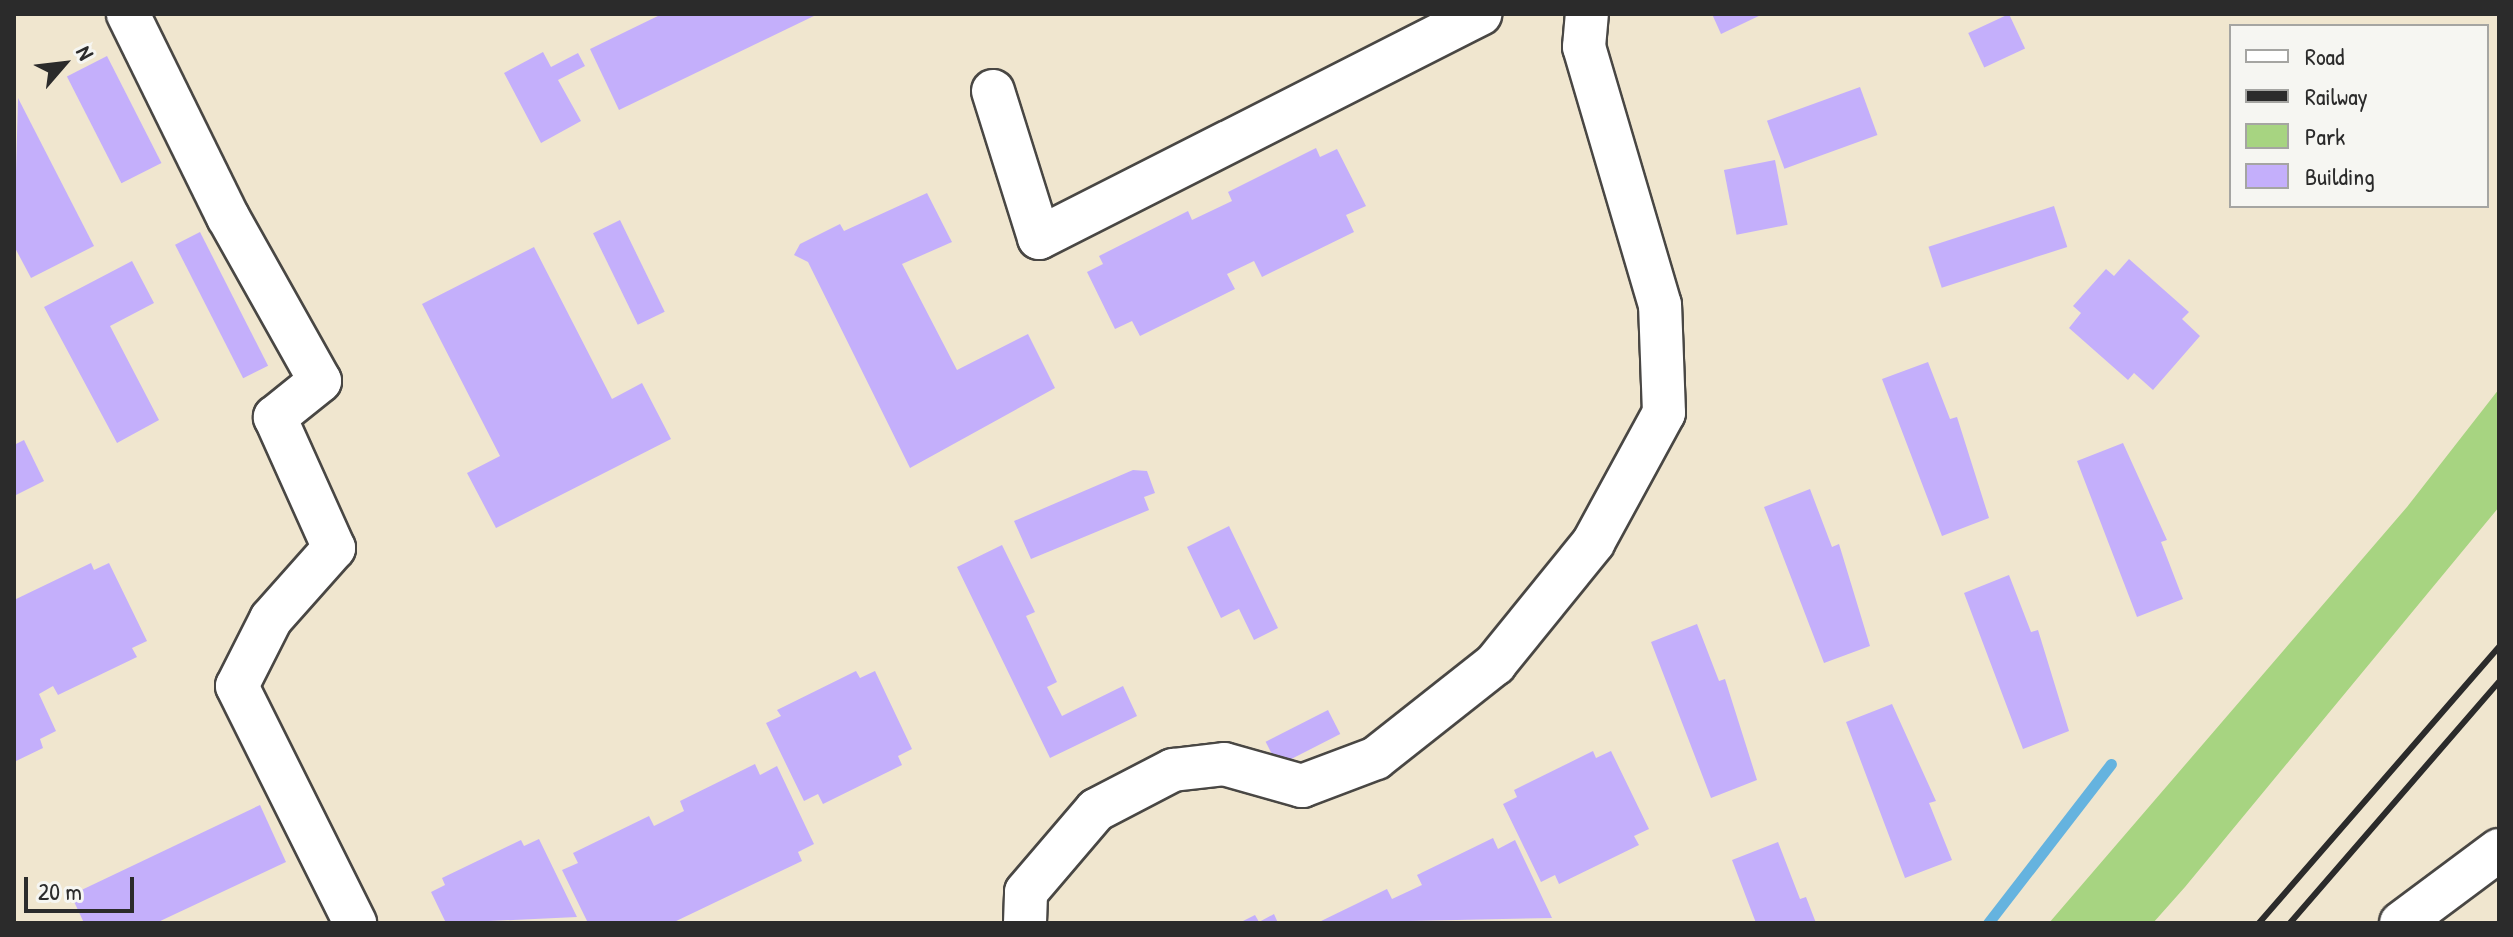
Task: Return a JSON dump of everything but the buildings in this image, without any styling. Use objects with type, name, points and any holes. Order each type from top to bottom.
[{"type":"street","points":[[128,14],[228,217],[320,381],[275,417],[334,548],[271,619],[237,686],[355,923]]},
{"type":"street","points":[[993,91],[1039,238],[1480,14]]},
{"type":"street","points":[[1025,923],[1026,892],[1096,810],[1173,770],[1224,764],[1302,786],[1376,758],[1495,664],[1593,543],[1664,413],[1660,305],[1584,47],[1587,14]]},
{"type":"street","points":[[2401,923],[2499,850]]},
{"type":"green space","points":[[2499,389],[2499,507],[2185,887],[2153,923],[2049,923],[2407,507]]},
{"type":"waterway","points":[[1988,923],[2111,764]]},
{"type":"railway","points":[[2259,923],[2499,647]]},
{"type":"railway","points":[[2290,923],[2499,682]]}]
